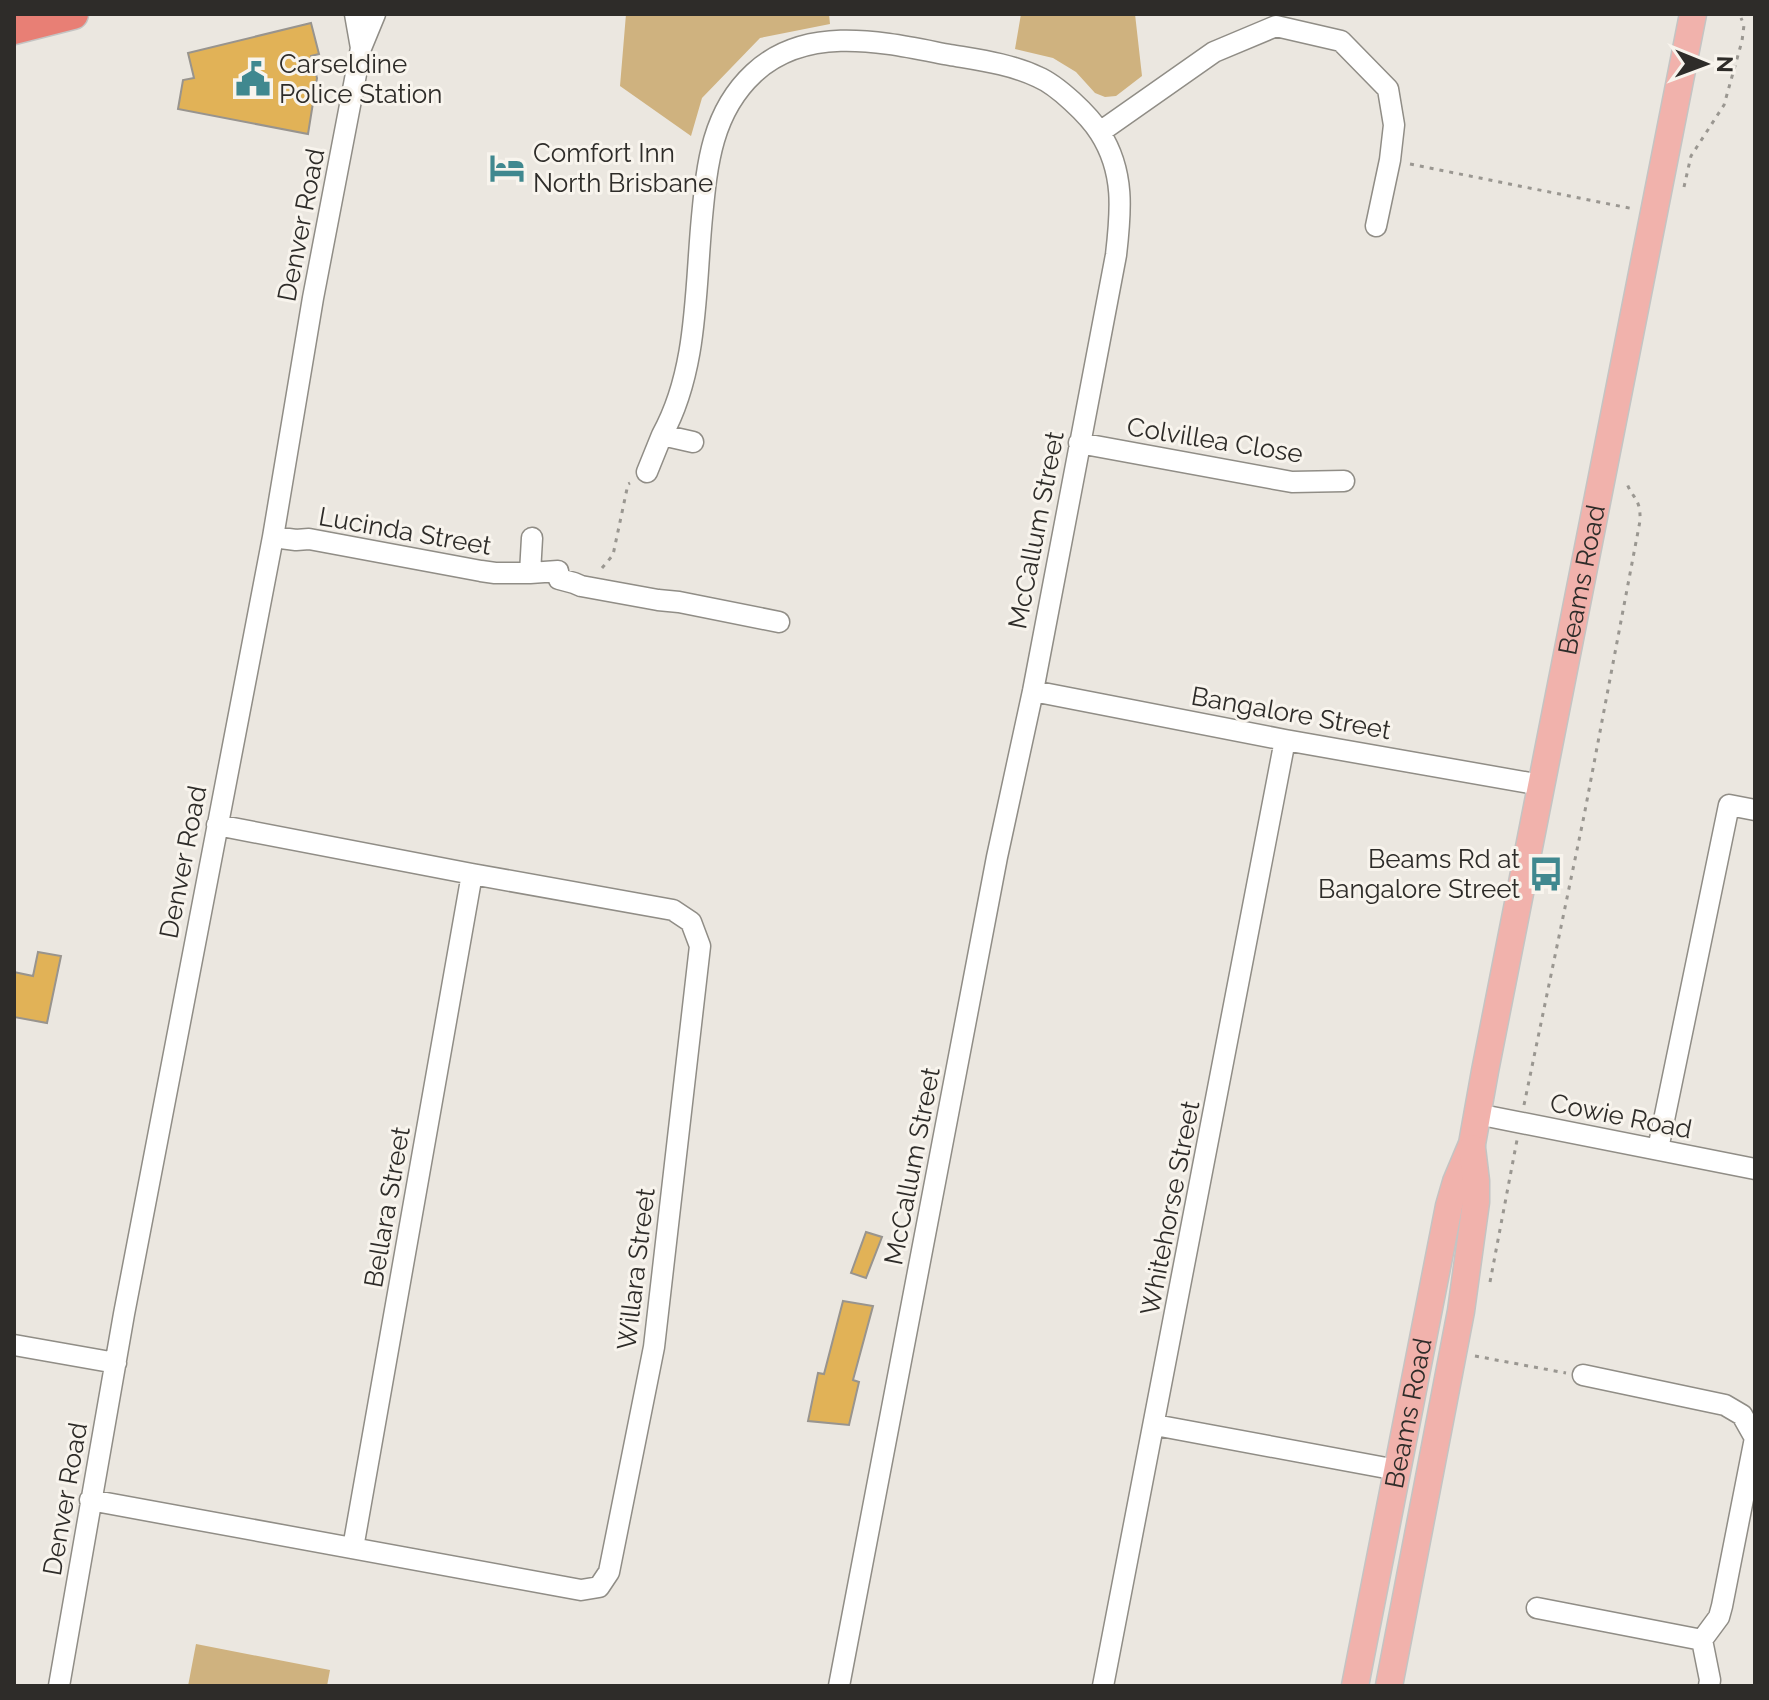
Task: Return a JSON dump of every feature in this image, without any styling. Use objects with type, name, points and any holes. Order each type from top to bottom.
[{"type":"highway","points":[[14,29],[73,14]]},
{"type":"main road","name":"Beams Road","points":[[1355,1686],[1449,1206],[1472,1144],[1693,14]]},
{"type":"main road","name":"Beams Road","points":[[1389,1686],[1461,1311],[1476,1202],[1472,1144]]},
{"type":"street","name":"Denver Road","points":[[355,14],[361,48]]},
{"type":"street","name":"Denver Road","points":[[59,1686],[90,1500],[273,537],[313,298],[361,48],[375,14]]},
{"type":"street","points":[[1100,132],[1214,52],[1276,26],[1341,41],[1388,89],[1394,125],[1376,226]]},
{"type":"street","name":"McCallum Street","points":[[647,472],[674,413],[686,370],[694,317],[706,173],[712,143],[731,99],[754,73],[780,55],[808,45],[857,40],[890,44],[994,63],[1038,76],[1063,92],[1100,132],[1117,168],[1121,208],[1116,255],[1033,691],[997,857],[839,1686]]},
{"type":"street","points":[[662,435],[693,442]]},
{"type":"street","name":"Colvillea Close","points":[[1079,443],[1292,482],[1344,481]]},
{"type":"street","name":"Lucinda Street","points":[[273,537],[309,539],[495,573],[566,577],[581,586],[779,622]]},
{"type":"street","name":"Lucinda Street","points":[[530,573],[532,538]]},
{"type":"street","name":"Bangalore Street","points":[[1033,691],[1541,785]]},
{"type":"street","name":"Whitehorse Street","points":[[1103,1686],[1285,740]]},
{"type":"street","points":[[1658,1149],[1729,805],[1755,810]]},
{"type":"street","name":"Willara Street","points":[[90,1500],[581,1590],[599,1587],[609,1572],[654,1347],[700,946],[691,922],[673,910],[217,825]]},
{"type":"street","name":"Bellara Street","points":[[353,1548],[472,874]]},
{"type":"street","name":"Cowie Road","points":[[1477,1114],[1755,1169]]},
{"type":"street","points":[[14,1345],[116,1363]]},
{"type":"street","points":[[1583,1375],[1725,1405],[1742,1415],[1755,1438],[1719,1617],[1702,1640],[1709,1686]]},
{"type":"street","points":[[1155,1425],[1397,1470]]},
{"type":"street","points":[[1537,1608],[1702,1640]]},
{"type":"path","points":[[1682,196],[1691,156],[1724,105],[1742,41],[1744,25],[1741,18]]},
{"type":"path","points":[[1390,160],[1653,213]]},
{"type":"path","points":[[566,577],[592,575],[592,569],[603,568],[609,562],[628,484],[647,472]]},
{"type":"path","points":[[1490,1282],[1640,521],[1641,507],[1626,479]]},
{"type":"path","points":[[1475,1356],[1583,1375]]},
{"type":"shaded area","points":[[626,14],[829,14],[830,24],[760,38],[702,98],[691,136],[620,86]]},
{"type":"shaded area","points":[[1021,14],[1135,14],[1142,76],[1116,96],[1105,97],[1095,93],[1076,72],[1053,58],[1015,49]]},
{"type":"shaded area","points":[[196,1644],[330,1670],[327,1686],[188,1686]]},
{"type":"building","name":"Carseldine Police Station","points":[[311,23],[319,54],[311,56],[317,78],[308,134],[178,109],[183,80],[194,78],[188,53]]},
{"type":"building","points":[[38,952],[61,956],[47,1023],[14,1017],[14,972],[33,976]]},
{"type":"building","points":[[866,1232],[882,1237],[866,1278],[851,1273]]},
{"type":"building","points":[[843,1301],[873,1306],[853,1380],[859,1382],[849,1425],[808,1421],[818,1373],[824,1374]]},
{"type":"place","name":"Carseldine Police Station","points":[[253,79]]},
{"type":"place","name":"Comfort Inn North Brisbane","points":[[507,168]]},
{"type":"place","name":"Beams Rd at Bangalore Street","points":[[1546,874]]}]
